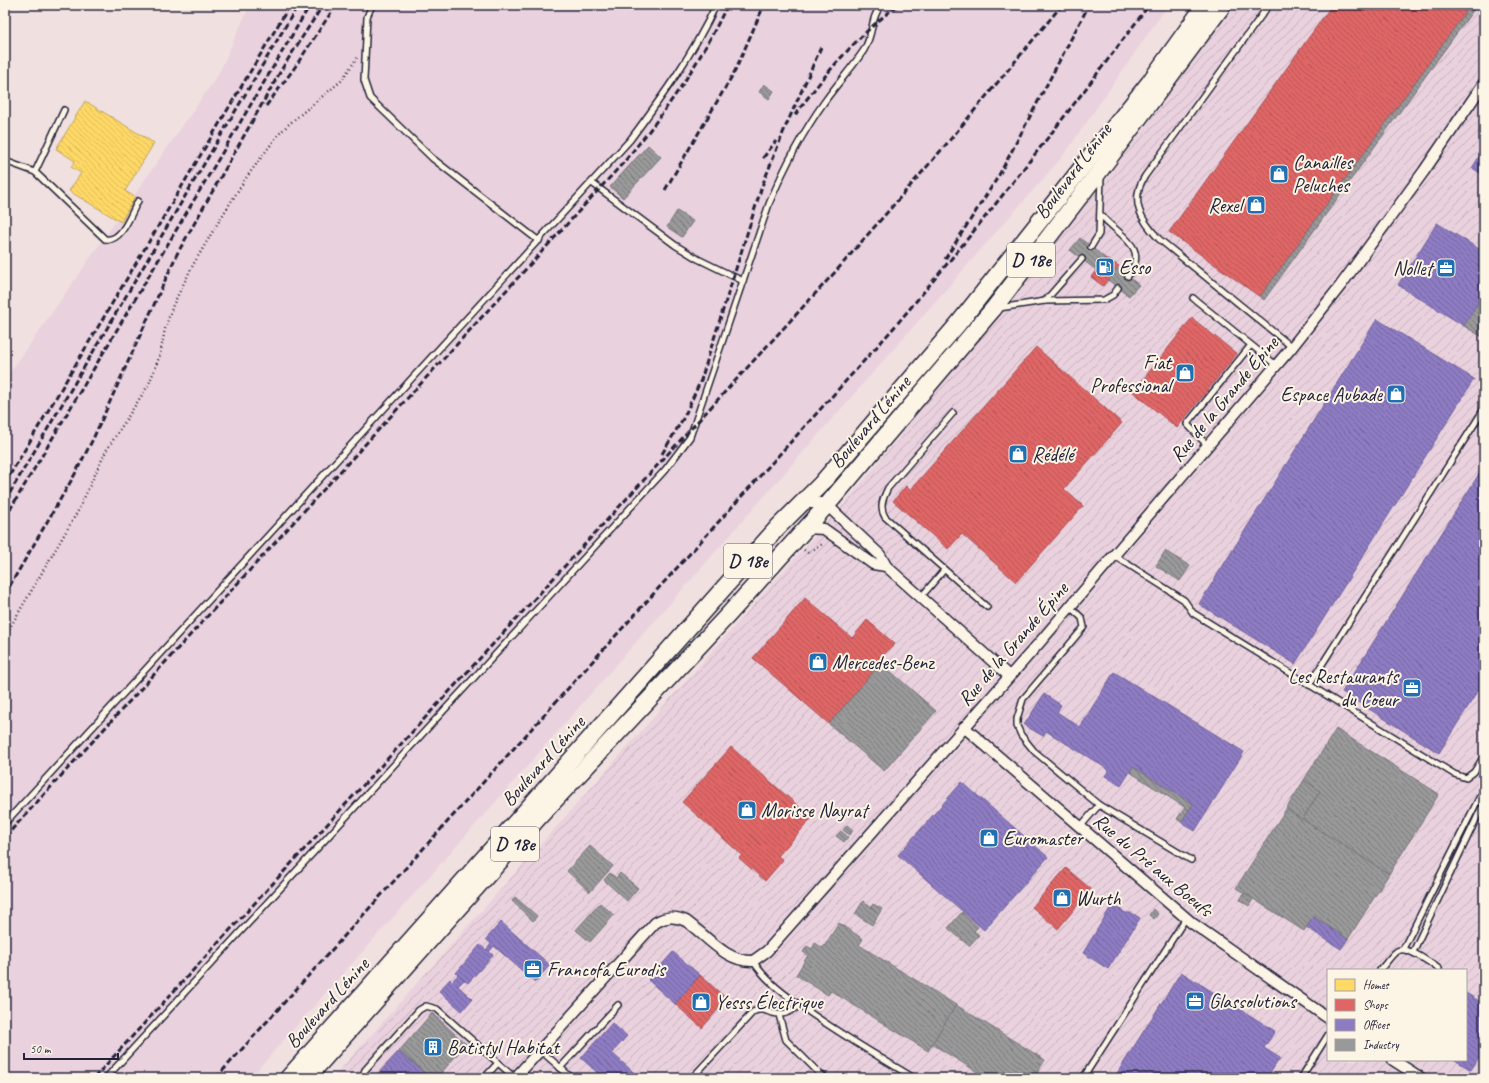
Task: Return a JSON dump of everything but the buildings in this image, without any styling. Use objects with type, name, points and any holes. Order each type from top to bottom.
[{"type":"main road","name":"Boulevard Lénine","points":[[288,1078],[796,508],[821,484],[967,311],[1139,95],[1205,5]]},
{"type":"main road","name":"Boulevard Lénine","points":[[307,1078],[540,816],[821,513],[994,308],[1101,170],[1223,5]]},
{"type":"street","name":"Rue de la Grande Épine","points":[[753,961],[767,951],[1115,556],[1292,347],[1341,285],[1437,153],[1484,83]]},
{"type":"street","name":"Boulevard Lénine","points":[[821,484],[821,513]]},
{"type":"street","points":[[796,508],[808,503],[880,555],[886,566],[1009,676]]},
{"type":"street","points":[[821,513],[873,564],[886,566]]},
{"type":"street","name":"Rue du Pré aux Boeufs","points":[[964,727],[1186,918],[1327,1017]]},
{"type":"street","points":[[515,1078],[655,923],[662,918],[679,918],[686,921],[729,956],[738,960],[753,961]]},
{"type":"street","points":[[1395,1061],[1421,1078]]},
{"type":"lane","points":[[372,5],[366,17],[364,80],[370,98],[432,158],[539,241]]},
{"type":"lane","points":[[5,823],[630,140],[667,91],[701,36],[716,5]]},
{"type":"lane","points":[[106,1078],[669,465],[690,437],[779,179],[816,114],[864,50],[872,33],[876,11],[881,5]]},
{"type":"lane","points":[[1270,5],[1145,176],[1139,185],[1137,204],[1143,218],[1159,239],[1292,347]]},
{"type":"lane","points":[[35,172],[64,110]]},
{"type":"lane","points":[[5,161],[35,172],[105,239],[115,238],[121,233],[138,200]]},
{"type":"lane","points":[[1091,247],[1100,234],[1101,170]]},
{"type":"lane","points":[[592,183],[675,245],[698,259],[743,281]]},
{"type":"lane","points":[[1101,215],[1130,242],[1136,251],[1134,266],[1128,276]]},
{"type":"lane","points":[[1045,301],[1082,259]]},
{"type":"lane","points":[[994,308],[1045,301],[1104,300],[1112,295],[1118,288]]},
{"type":"lane","points":[[1193,298],[1276,366]]},
{"type":"lane","points":[[1208,446],[1187,424],[1251,345]]},
{"type":"lane","points":[[1309,685],[1484,408]]},
{"type":"lane","points":[[953,413],[888,488],[882,507],[884,517],[987,607]]},
{"type":"lane","points":[[1115,556],[1184,600],[1193,613],[1454,774],[1466,778],[1474,772],[1484,756]]},
{"type":"lane","points":[[921,597],[944,570]]},
{"type":"lane","points":[[1070,607],[1082,618],[1084,627],[1023,699],[1019,707],[1017,726],[1021,736],[1034,751],[1099,805],[1191,860]]},
{"type":"lane","points":[[1404,949],[1479,798],[1484,794]]},
{"type":"lane","points":[[1080,827],[1099,805]]},
{"type":"lane","points":[[1413,952],[1481,809],[1484,806]]},
{"type":"lane","points":[[1083,1078],[1186,918]]},
{"type":"lane","points":[[1381,969],[1396,951],[1404,949],[1413,952],[1439,968]]},
{"type":"lane","points":[[753,961],[768,980],[800,1005],[836,1031],[914,1078]]},
{"type":"lane","points":[[560,1068],[618,1005]]},
{"type":"lane","points":[[692,1078],[753,1012],[761,1010],[779,1015],[792,1011],[800,1005]]},
{"type":"lane","points":[[362,1078],[365,1070],[419,1010],[426,1006],[437,1009],[515,1078]]},
{"type":"lane","points":[[779,1015],[786,1040],[820,1074],[826,1078]]},
{"type":"lane","points":[[1301,1078],[1327,1037]]},
{"type":"lane","points":[[540,1050],[572,1078]]},
{"type":"lane","points":[[484,1078],[498,1063]]},
{"type":"path","points":[[5,636],[78,511],[106,451],[149,384],[160,355],[165,328],[173,305],[193,265],[219,221],[246,178],[278,135],[340,81],[366,44]]},
{"type":"shaded area","points":[[250,5],[1168,5],[1063,156],[500,797],[250,1078],[5,1078],[5,380],[218,75]]},
{"type":"shaded area","points":[[1235,5],[1484,5],[1484,1078],[333,1078],[862,483],[1114,169]]},
{"type":"railway","points":[[5,483],[290,5]]},
{"type":"railway","points":[[5,501],[298,5]]},
{"type":"railway","points":[[5,518],[310,5]]},
{"type":"railway","points":[[5,594],[75,474],[93,439],[177,254],[283,67],[323,5]]},
{"type":"railway","points":[[266,106],[293,70],[336,5]]},
{"type":"railway","points":[[5,837],[624,162],[681,87],[706,47],[727,5]]},
{"type":"railway","points":[[665,190],[735,71],[764,5]]},
{"type":"railway","points":[[795,115],[842,56],[883,17],[898,5]]},
{"type":"railway","points":[[94,1078],[837,270],[944,147],[1062,5]]},
{"type":"railway","points":[[945,259],[998,177],[1089,5]]},
{"type":"railway","points":[[216,1078],[891,331],[1023,170],[1149,5]]},
{"type":"railway","points":[[662,454],[684,417],[701,380],[762,186],[785,128],[822,45]]},
{"type":"railway","points":[[763,158],[776,141]]},
{"type":"place","name":"Canailles Peluches","points":[[1279,174]]},
{"type":"place","name":"Rexel","points":[[1256,205]]},
{"type":"place","name":"Esso","points":[[1105,267]]},
{"type":"place","name":"Nollet","points":[[1446,268]]},
{"type":"place","name":"Fiat Professional","points":[[1185,373]]},
{"type":"place","name":"Espace Aubade","points":[[1396,394]]},
{"type":"place","name":"Rédélé","points":[[1018,454]]},
{"type":"place","name":"Mercedes-Benz","points":[[818,662]]},
{"type":"place","name":"Les Restaurants du Coeur","points":[[1412,688]]},
{"type":"place","name":"Morisse Nayrat","points":[[747,810]]},
{"type":"place","name":"Euromaster","points":[[989,838]]},
{"type":"place","name":"Wurth","points":[[1062,898]]},
{"type":"place","name":"Francofa Eurodis","points":[[533,969]]},
{"type":"place","name":"Glassolutions","points":[[1195,1001]]},
{"type":"place","name":"Yesss Électrique","points":[[701,1002]]},
{"type":"place","name":"Batistyl Habitat","points":[[433,1047]]}]
